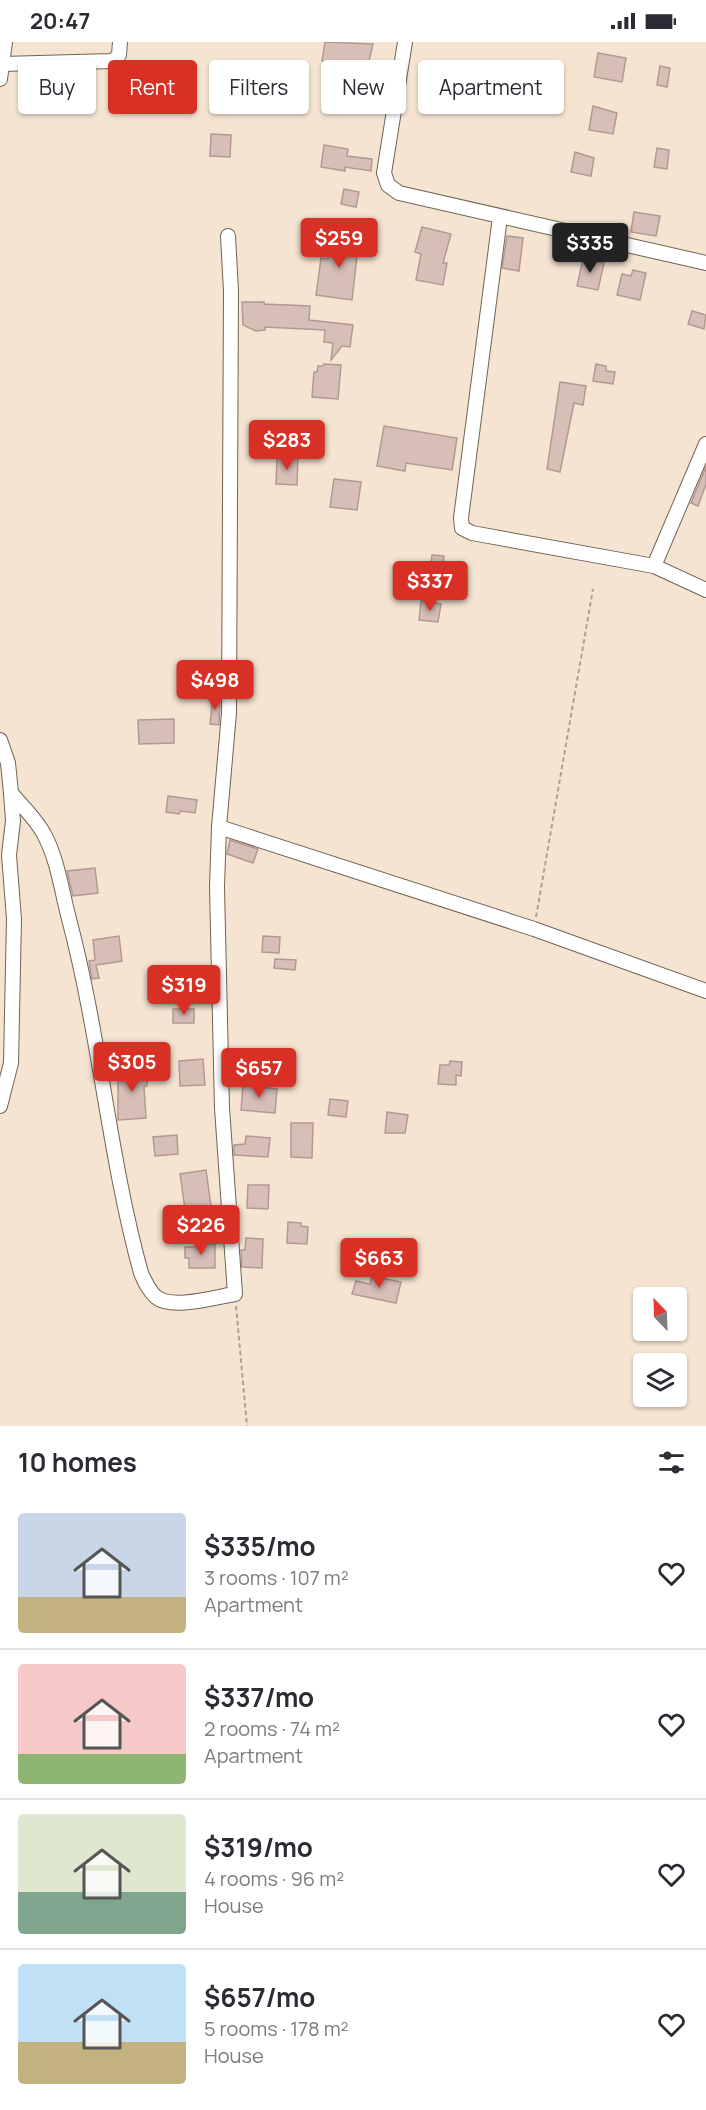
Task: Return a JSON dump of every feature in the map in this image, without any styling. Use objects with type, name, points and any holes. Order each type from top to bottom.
[{"type":"street","points":[[0,79],[5,42]]},
{"type":"street","points":[[2,64],[113,61],[119,55],[120,42]]},
{"type":"street","points":[[405,42],[384,173],[388,185],[399,193],[500,218],[706,263]]},
{"type":"street","points":[[500,218],[461,518],[462,528],[483,535],[654,566],[706,590]]},
{"type":"street","points":[[11,793],[36,821],[46,838],[62,891],[80,961],[115,1165],[141,1273],[153,1294],[170,1304],[235,1294],[222,1108],[217,886],[219,827],[229,713],[231,291],[228,236]]},
{"type":"street","points":[[654,566],[706,444]]},
{"type":"street","points":[[0,740],[8,763],[11,793],[13,821],[4,851],[14,919],[11,1063],[0,1106]]},
{"type":"street","points":[[219,827],[534,929],[706,991]]},
{"type":"path","points":[[534,929],[592,589]]},
{"type":"path","points":[[235,1294],[247,1426]]},
{"type":"building","points":[[325,42],[373,44],[369,60],[322,60]]},
{"type":"building","points":[[598,53],[626,58],[622,82],[594,77]]},
{"type":"building","points":[[660,66],[670,68],[667,87],[657,85]]},
{"type":"building","points":[[593,106],[617,113],[613,134],[589,130]]},
{"type":"building","points":[[211,134],[231,135],[230,157],[210,156]]},
{"type":"building","points":[[324,145],[348,149],[347,156],[372,159],[371,171],[345,167],[345,171],[321,167]]},
{"type":"building","points":[[657,148],[669,150],[667,169],[654,167]]},
{"type":"building","points":[[575,152],[594,158],[591,176],[571,172]]},
{"type":"building","points":[[344,189],[359,192],[356,207],[341,204]]},
{"type":"building","points":[[634,212],[660,216],[656,236],[631,232]]},
{"type":"building","points":[[422,227],[451,234],[443,263],[447,263],[443,285],[416,280],[421,254],[415,252]]},
{"type":"building","points":[[332,234],[359,239],[352,300],[316,295],[321,258],[328,259]]},
{"type":"building","points":[[507,236],[523,238],[519,271],[502,268]]},
{"type":"building","points":[[583,259],[604,263],[598,290],[577,286]]},
{"type":"building","points":[[633,270],[646,273],[640,300],[617,295],[622,274],[631,276]]},
{"type":"building","points":[[242,302],[310,306],[309,320],[353,325],[350,347],[342,346],[331,360],[333,343],[324,342],[325,330],[265,327],[265,330],[256,331],[243,325]]},
{"type":"building","points":[[692,311],[706,315],[704,329],[688,324]]},
{"type":"building","points":[[596,364],[606,366],[606,371],[615,372],[613,384],[593,381]]},
{"type":"building","points":[[341,365],[338,399],[312,397],[314,372],[317,372],[318,366]]},
{"type":"building","points":[[560,382],[586,386],[583,405],[574,403],[560,472],[547,469]]},
{"type":"building","points":[[384,426],[457,438],[452,470],[406,463],[405,471],[377,466]]},
{"type":"building","points":[[277,456],[298,457],[297,485],[276,484]]},
{"type":"building","points":[[706,467],[706,484],[698,506],[691,503]]},
{"type":"building","points":[[334,479],[361,482],[357,510],[330,507]]},
{"type":"building","points":[[432,555],[444,556],[442,571],[430,570]]},
{"type":"building","points":[[421,601],[441,604],[438,622],[419,620]]},
{"type":"building","points":[[213,695],[220,696],[219,725],[210,724]]},
{"type":"building","points":[[174,719],[174,743],[139,744],[138,720]]},
{"type":"building","points":[[168,796],[197,800],[195,813],[166,812]]},
{"type":"building","points":[[230,840],[258,849],[253,863],[227,854]]},
{"type":"building","points":[[95,868],[98,893],[73,896],[67,871]]},
{"type":"building","points":[[119,936],[122,961],[96,965],[99,978],[92,979],[89,961],[95,960],[93,940]]},
{"type":"building","points":[[263,936],[280,937],[279,953],[262,952]]},
{"type":"building","points":[[275,959],[296,960],[295,970],[274,968]]},
{"type":"building","points":[[173,1009],[194,1009],[194,1023],[173,1023]]},
{"type":"building","points":[[203,1059],[205,1085],[180,1086],[179,1061]]},
{"type":"building","points":[[450,1061],[462,1062],[461,1076],[456,1075],[456,1085],[438,1084],[440,1065],[449,1065]]},
{"type":"building","points":[[147,1068],[147,1086],[144,1086],[146,1118],[118,1120],[118,1069]]},
{"type":"building","points":[[243,1085],[277,1089],[275,1113],[241,1110]]},
{"type":"building","points":[[330,1099],[348,1101],[346,1117],[328,1115]]},
{"type":"building","points":[[387,1112],[408,1115],[405,1133],[385,1133]]},
{"type":"building","points":[[291,1123],[313,1123],[312,1158],[291,1157]]},
{"type":"building","points":[[177,1135],[178,1154],[155,1156],[153,1137]]},
{"type":"building","points":[[246,1136],[270,1138],[268,1157],[234,1155],[234,1145],[245,1144]]},
{"type":"building","points":[[206,1170],[211,1206],[185,1209],[180,1174]]},
{"type":"building","points":[[248,1185],[269,1185],[268,1209],[247,1208]]},
{"type":"building","points":[[288,1222],[301,1223],[301,1226],[308,1227],[307,1244],[287,1243]]},
{"type":"building","points":[[246,1238],[263,1239],[262,1268],[242,1267],[241,1250],[245,1250]]},
{"type":"building","points":[[198,1244],[215,1244],[215,1268],[189,1268],[189,1258],[185,1258],[185,1247],[198,1247]]},
{"type":"building","points":[[372,1276],[401,1282],[396,1303],[352,1294],[356,1281],[370,1284]]}]
